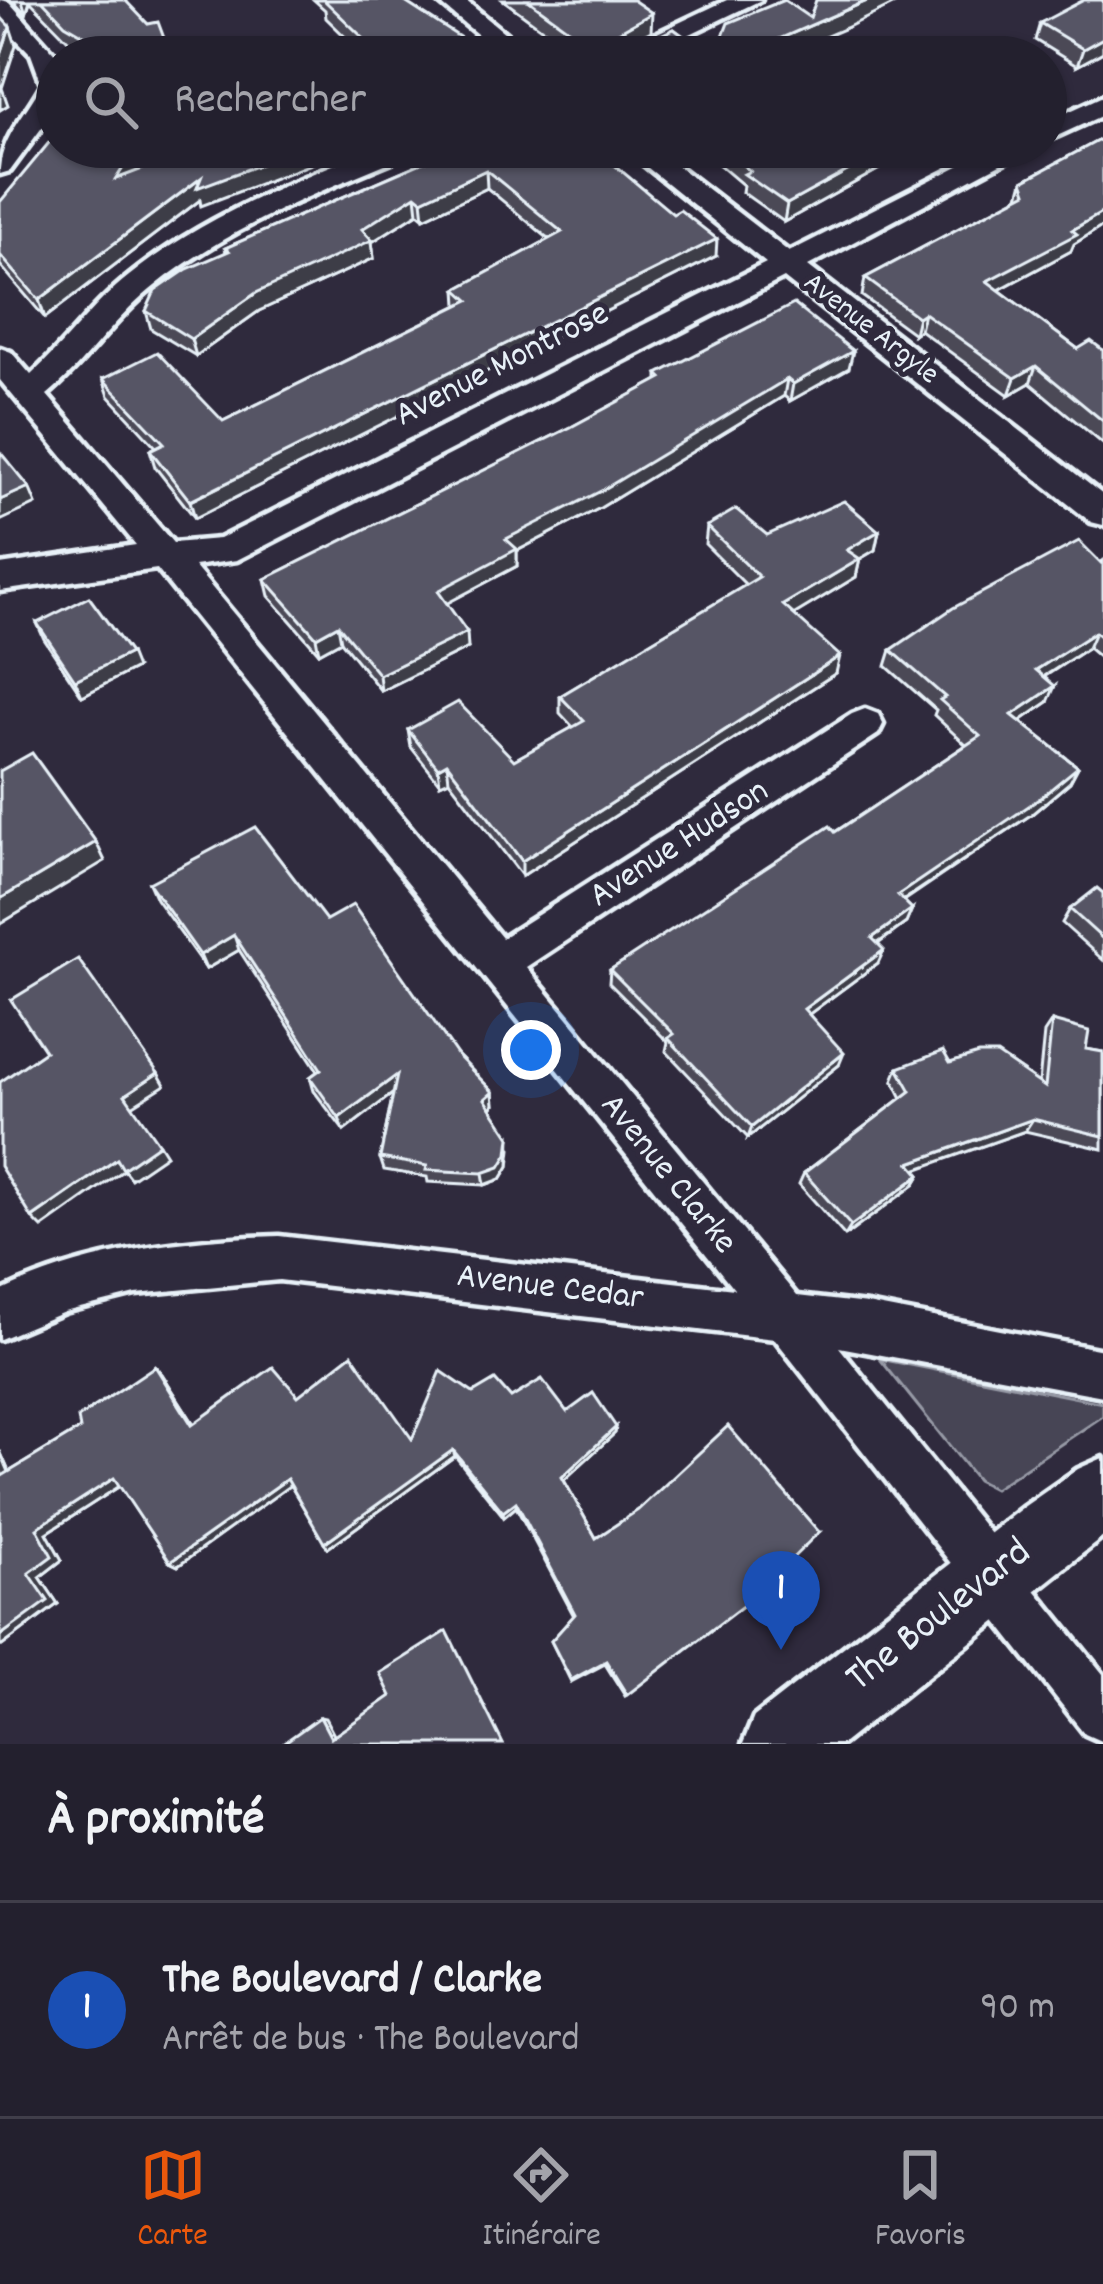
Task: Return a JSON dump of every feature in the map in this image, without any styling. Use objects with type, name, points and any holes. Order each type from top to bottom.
[{"type":"main road","name":"The Boulevard","points":[[781,1744],[1103,1494]]},
{"type":"street","points":[[448,0],[494,36]]},
{"type":"street","points":[[667,36],[748,0]]},
{"type":"street","points":[[0,7],[36,44]]},
{"type":"street","points":[[1067,122],[1103,104]]},
{"type":"street","points":[[0,165],[36,120]]},
{"type":"street","points":[[28,394],[74,356],[113,307],[175,259],[247,217],[355,168]]},
{"type":"street","name":"Avenue Argyle","points":[[663,168],[1103,513]]},
{"type":"street","name":"Avenue Montrose","points":[[0,578],[102,561],[225,551],[977,168]]},
{"type":"street","name":"Avenue Clarke","points":[[0,359],[786,1317],[1103,1716]]},
{"type":"street","name":"Avenue Hudson","points":[[495,965],[865,724]]},
{"type":"street","name":"Avenue Cedar","points":[[3,1305],[168,1266],[279,1258],[786,1317],[998,1350],[1103,1373]]},
{"type":"shaded area","points":[[880,1359],[1103,1403],[1103,1416],[994,1489],[977,1480]]},
{"type":"building","points":[[42,0],[125,0],[148,24],[158,22],[163,36],[86,36],[65,24]]},
{"type":"building","points":[[324,0],[402,0],[458,36],[361,36]]},
{"type":"building","points":[[528,0],[633,0],[652,13],[611,36],[578,36]]},
{"type":"building","points":[[784,0],[810,18],[816,0],[869,0],[786,36],[723,36],[728,23]]},
{"type":"building","points":[[1084,0],[1103,0],[1103,38],[1083,49],[1040,23]]},
{"type":"building","points":[[0,16],[10,27],[0,57]]},
{"type":"building","points":[[1103,138],[1103,212],[1072,230],[1077,234],[987,281],[1078,349],[1091,341],[1103,350],[1103,421],[1036,366],[1015,378],[924,313],[918,317],[865,278],[1027,192],[1023,181],[1047,168],[1067,168],[1067,157]]},
{"type":"building","points":[[36,158],[36,168],[123,168],[116,179],[145,168],[251,168],[197,188],[201,178],[39,300],[0,255],[0,202]]},
{"type":"building","points":[[410,168],[618,168],[673,214],[680,210],[717,239],[190,501],[150,450],[164,443],[103,379],[157,352],[223,421],[469,300],[457,289],[562,232],[486,170],[422,200],[416,195],[362,229],[372,240],[256,293],[191,339],[146,311],[155,291],[187,269],[229,251],[225,248]]},
{"type":"building","points":[[746,168],[853,168],[787,204],[744,174],[750,171]]},
{"type":"building","points":[[794,304],[853,351],[793,384],[787,379],[601,491],[506,539],[517,549],[438,591],[467,632],[379,675],[338,625],[316,637],[265,579],[571,427],[662,378],[658,374]]},
{"type":"building","points":[[0,452],[29,487],[0,500]]},
{"type":"building","points":[[844,501],[879,531],[847,550],[860,559],[783,605],[840,656],[522,861],[447,763],[438,768],[408,730],[458,702],[514,760],[584,721],[560,696],[759,577],[707,526],[736,509],[767,535]]},
{"type":"building","points":[[1079,541],[1103,561],[1103,639],[1095,632],[1036,670],[1055,686],[1012,715],[1078,767],[898,895],[912,909],[872,938],[884,950],[804,1009],[844,1053],[752,1127],[668,1038],[674,1034],[610,970],[830,826],[835,832],[980,736],[940,700],[945,697],[891,650],[953,608]]},
{"type":"building","points":[[89,597],[130,653],[75,680],[37,623]]},
{"type":"building","points":[[32,753],[96,842],[0,899],[0,771]]},
{"type":"building","points":[[255,827],[326,920],[353,905],[458,1056],[493,1092],[485,1099],[510,1137],[500,1167],[483,1173],[426,1170],[427,1166],[380,1158],[397,1075],[339,1118],[310,1077],[321,1069],[234,935],[200,955],[149,883]]},
{"type":"building","points":[[1097,888],[1103,893],[1103,939],[1070,909]]},
{"type":"building","points":[[78,959],[158,1073],[125,1095],[159,1144],[123,1169],[117,1159],[32,1218],[0,1166],[0,1082],[45,1051],[11,1000]]},
{"type":"building","points":[[1052,1021],[1089,1031],[1086,1049],[1103,1052],[1103,1136],[1033,1119],[910,1163],[920,1175],[851,1226],[804,1173],[911,1091],[898,1068],[943,1051],[950,1063],[997,1054],[1045,1087]]},
{"type":"building","points":[[352,1354],[412,1439],[441,1371],[473,1393],[495,1380],[511,1398],[542,1379],[567,1412],[593,1393],[616,1427],[562,1477],[596,1538],[638,1510],[728,1426],[819,1532],[749,1601],[627,1695],[606,1661],[571,1680],[551,1641],[575,1614],[516,1502],[503,1512],[453,1450],[324,1543],[287,1479],[170,1562],[114,1478],[37,1528],[52,1556],[29,1573],[48,1601],[0,1636],[0,1470],[2,1476],[80,1429],[78,1418],[155,1366],[192,1425],[273,1367],[298,1396]]},
{"type":"building","points":[[447,1631],[503,1744],[282,1744],[320,1717],[331,1738],[391,1696],[380,1673]]},
{"type":"place","name":"The Boulevard / Clarke","points":[[781,1650]]}]
